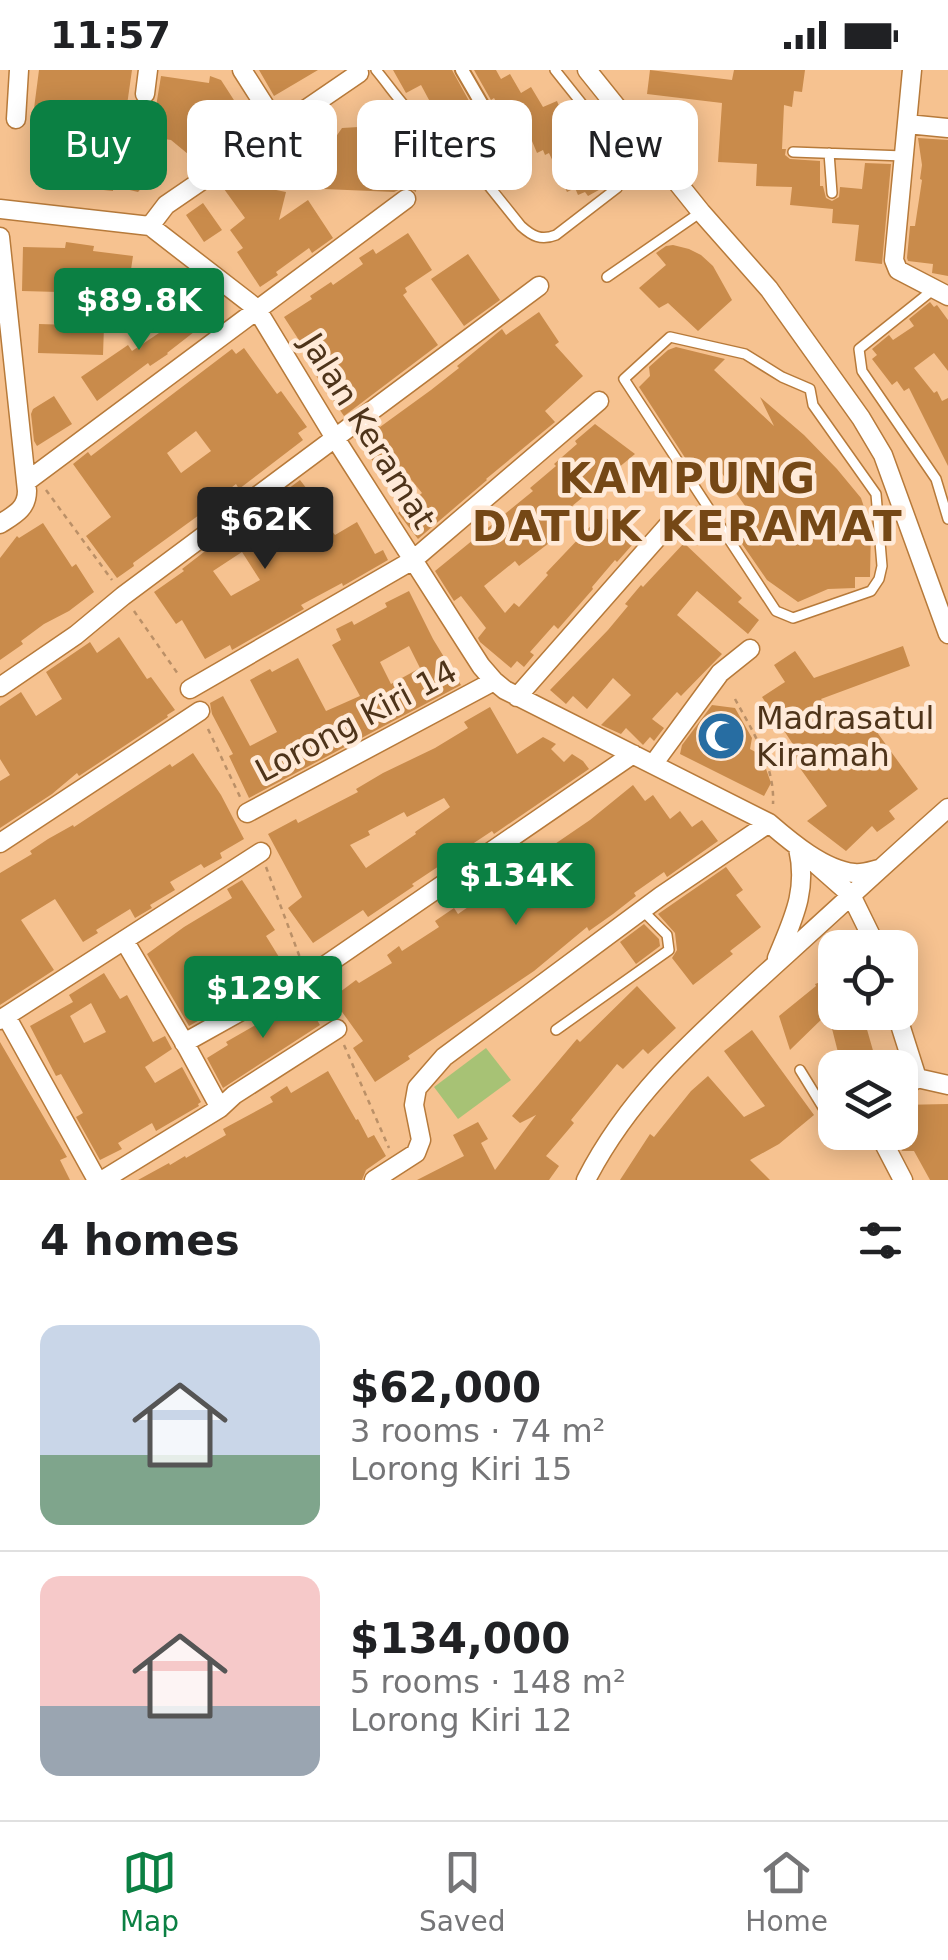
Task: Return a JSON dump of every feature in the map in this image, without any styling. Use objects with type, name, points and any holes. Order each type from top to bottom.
[{"type":"street","points":[[16,119],[19,70]]},
{"type":"street","points":[[144,94],[148,70]]},
{"type":"street","points":[[242,70],[262,100]]},
{"type":"street","points":[[462,70],[480,100]]},
{"type":"street","points":[[587,70],[700,212],[769,289],[861,418],[882,455],[948,634]]},
{"type":"street","points":[[912,70],[894,260],[898,270],[941,292]]},
{"type":"street","points":[[322,100],[366,71]]},
{"type":"street","points":[[907,124],[948,128]]},
{"type":"street","points":[[0,209],[150,226],[166,206],[189,190]]},
{"type":"street","points":[[26,482],[406,199]]},
{"type":"street","name":"Jalan Keramat","points":[[150,226],[256,308],[335,438],[494,681],[517,697],[769,822],[798,848],[850,872],[879,870]]},
{"type":"street","points":[[0,237],[27,501],[0,524]]},
{"type":"street","points":[[0,687],[76,635],[539,286]]},
{"type":"street","points":[[190,689],[413,560],[599,401]]},
{"type":"street","points":[[517,697],[671,522]]},
{"type":"street","points":[[654,764],[720,673],[750,648]]},
{"type":"street","name":"Lorong Kiri 14","points":[[247,813],[494,681]]},
{"type":"street","points":[[0,843],[200,711]]},
{"type":"street","points":[[184,1043],[307,978],[632,754]]},
{"type":"street","points":[[586,1180],[601,1150],[651,1082],[948,808]]},
{"type":"street","points":[[374,1180],[416,1154],[420,1140],[414,1105],[418,1088],[444,1057],[642,910],[769,822]]},
{"type":"street","points":[[798,848],[851,895],[868,930]]},
{"type":"street","points":[[774,965],[803,884],[798,848]]},
{"type":"street","points":[[260,852],[3,1018],[100,1180],[220,1108],[336,1029]]},
{"type":"street","points":[[124,940],[220,1108]]},
{"type":"street","points":[[918,1078],[948,1085]]},
{"type":"street","points":[[887,1150],[903,1180]]},
{"type":"lane","points":[[366,71],[423,128],[456,145],[521,226],[531,235],[546,239],[618,188],[623,175],[614,144],[555,70]]},
{"type":"lane","points":[[792,152],[904,156]]},
{"type":"lane","points":[[829,153],[832,192]]},
{"type":"lane","points":[[607,277],[700,212]]},
{"type":"lane","points":[[941,292],[859,349],[862,371],[936,479],[948,519]]},
{"type":"lane","points":[[670,337],[744,354],[810,389],[813,405],[876,494],[882,566],[871,591],[794,618],[776,611],[624,378],[670,337]]},
{"type":"lane","points":[[810,389],[829,372]]},
{"type":"lane","points":[[556,1030],[669,950],[667,934],[642,910]]},
{"type":"lane","points":[[800,1070],[818,1098]]},
{"type":"path","points":[[735,699],[766,759],[774,785],[769,822]]},
{"type":"green space","points":[[486,1048],[511,1080],[458,1119],[434,1087]]},
{"type":"building","points":[[39,70],[132,70],[128,100],[35,100]]},
{"type":"building","points":[[259,70],[318,70],[274,96]]},
{"type":"building","points":[[393,70],[452,70],[468,100],[429,100],[421,85],[406,93]]},
{"type":"building","points":[[474,70],[496,70],[501,79],[510,74],[521,93],[531,87],[543,107],[552,103],[552,160],[543,150],[537,153],[532,141],[532,100],[491,100]]},
{"type":"building","points":[[650,70],[732,80],[734,70],[805,70],[802,92],[794,91],[792,107],[784,105],[782,149],[786,149],[785,155],[790,159],[820,161],[820,186],[832,201],[839,197],[840,187],[862,189],[865,163],[891,164],[882,264],[855,261],[859,225],[832,223],[833,209],[790,205],[792,187],[756,186],[757,164],[718,162],[722,103],[647,94]]},
{"type":"building","points":[[161,76],[209,83],[210,76],[221,80],[234,100],[187,100],[187,153],[167,139],[167,100],[157,100]]},
{"type":"building","points":[[357,127],[357,190],[399,190],[394,192],[337,190],[337,135],[342,128]]},
{"type":"building","points":[[918,138],[948,140],[948,276],[932,273],[933,264],[907,258],[910,226],[915,226],[922,180]]},
{"type":"building","points":[[225,190],[286,192],[279,220],[308,200],[333,238],[312,253],[309,248],[260,287],[237,252],[243,248],[230,230],[245,218]]},
{"type":"building","points":[[576,190],[599,190],[588,196],[585,192],[578,195]]},
{"type":"building","points":[[203,203],[222,230],[204,242],[186,215]]},
{"type":"building","points":[[408,233],[432,270],[405,288],[407,292],[403,295],[438,345],[344,416],[315,374],[319,371],[284,317],[363,264],[359,258],[373,249],[376,254]]},
{"type":"building","points":[[66,242],[94,246],[93,251],[133,256],[126,303],[58,295],[59,292],[22,291],[23,247],[65,248]]},
{"type":"building","points":[[673,245],[701,255],[713,266],[732,300],[698,331],[668,303],[659,308],[639,288],[666,265],[656,253]]},
{"type":"building","points":[[468,254],[500,300],[464,326],[431,279]]},
{"type":"building","points":[[930,302],[948,320],[948,371],[934,353],[914,368],[942,401],[948,398],[948,466],[909,388],[904,391],[897,381],[892,385],[872,359],[877,355],[872,349],[889,335],[893,340],[914,326],[909,319]]},
{"type":"building","points":[[172,303],[194,332],[97,401],[81,377],[128,345],[132,351],[159,333],[149,320]]},
{"type":"building","points":[[539,312],[559,342],[555,345],[583,376],[545,411],[555,422],[418,539],[398,513],[422,493],[405,472],[390,483],[355,438],[376,423],[380,427],[431,390],[502,329],[506,335]]},
{"type":"building","points":[[39,324],[104,326],[103,355],[38,353]]},
{"type":"building","points":[[676,347],[725,359],[714,370],[774,426],[760,397],[837,469],[861,498],[871,528],[870,577],[855,577],[855,588],[828,589],[798,602],[767,580],[738,538],[758,524],[711,458],[693,470],[639,387],[650,376],[649,367]]},
{"type":"building","points":[[244,348],[277,394],[281,391],[307,427],[298,433],[303,440],[239,489],[236,484],[117,578],[86,536],[111,517],[73,464],[88,452],[91,456],[232,349],[236,354]],"holes":[[[196,431],[211,451],[181,473],[167,453]]]},
{"type":"building","points":[[54,396],[72,424],[37,446],[31,414]]},
{"type":"building","points":[[595,424],[635,454],[548,526],[557,537],[519,566],[515,561],[484,586],[505,613],[514,603],[519,607],[602,514],[633,544],[558,629],[554,625],[530,652],[534,655],[524,667],[517,661],[511,668],[480,642],[478,638],[486,628],[461,596],[454,601],[435,571],[533,491],[530,488]]},
{"type":"building","points":[[300,480],[324,511],[319,515],[335,535],[357,522],[375,554],[383,550],[388,560],[301,605],[304,609],[232,650],[230,645],[205,659],[182,620],[176,624],[154,592]],"holes":[[[242,552],[260,580],[231,596],[213,571]]]},
{"type":"building","points":[[43,523],[94,592],[44,624],[0,660],[0,558],[17,536]]},
{"type":"building","points":[[684,543],[742,598],[738,602],[759,620],[748,634],[697,591],[677,615],[722,654],[652,719],[664,728],[654,741],[650,737],[643,745],[626,728],[621,734],[601,725],[631,695],[613,678],[587,709],[573,696],[566,704],[550,690],[608,630],[641,585]]},
{"type":"building","points":[[409,591],[461,685],[249,798],[210,703],[223,696],[250,746],[277,732],[250,680],[270,669],[272,672],[298,658],[326,711],[360,696],[332,645],[341,640],[336,629],[352,621],[354,625],[387,607],[385,603]],"holes":[[[409,646],[420,668],[391,684],[380,662]]]},
{"type":"building","points":[[119,637],[147,679],[151,677],[175,710],[0,828],[0,781],[10,775],[0,759],[0,706],[21,692],[36,716],[62,699],[46,672],[90,642],[97,653]]},
{"type":"building","points":[[903,646],[910,666],[821,699],[826,706],[818,711],[832,731],[861,710],[918,789],[889,811],[895,819],[877,832],[872,826],[846,851],[807,821],[827,806],[792,757],[798,752],[762,697],[785,682],[774,665],[795,651],[814,678]]},
{"type":"building","points":[[712,705],[735,708],[752,738],[750,749],[761,755],[771,783],[764,796],[680,754],[682,745]]},
{"type":"building","points":[[490,707],[517,754],[543,737],[556,744],[551,749],[564,762],[572,754],[589,769],[368,917],[363,910],[313,943],[288,908],[302,897],[268,834],[296,819],[298,823],[358,792],[356,789],[383,773],[435,748],[468,728],[464,722]],"holes":[[[444,798],[450,807],[366,868],[350,845],[404,812],[407,817]]]},
{"type":"building","points":[[193,753],[244,839],[220,853],[222,858],[204,868],[201,864],[170,882],[175,890],[150,905],[152,908],[135,918],[130,909],[83,942],[55,899],[21,920],[54,970],[0,1005],[0,873],[48,839]]},
{"type":"building","points":[[633,785],[645,801],[653,795],[670,819],[680,811],[692,827],[702,820],[718,841],[667,877],[664,872],[634,893],[636,896],[613,914],[589,931],[587,927],[534,971],[375,1082],[353,1048],[363,1041],[332,998],[356,980],[359,983],[392,963],[387,955],[399,946],[402,951],[439,927],[435,921],[454,908],[458,914]]},
{"type":"building","points":[[726,867],[743,890],[736,895],[761,927],[693,985],[672,958],[677,950],[675,933],[658,914]]},
{"type":"building","points":[[242,880],[275,930],[266,936],[287,970],[189,1026],[147,954],[232,898],[227,889]]},
{"type":"building","points":[[644,924],[659,939],[660,946],[636,964],[620,942]]},
{"type":"building","points":[[104,973],[120,999],[127,995],[153,1042],[165,1036],[172,1049],[145,1067],[155,1083],[182,1067],[201,1102],[199,1106],[156,1131],[152,1123],[118,1143],[122,1149],[100,1160],[76,1117],[83,1113],[61,1074],[56,1076],[30,1026],[73,1002],[69,995]],"holes":[[[91,1003],[106,1032],[84,1043],[70,1016]]]},
{"type":"building","points":[[818,983],[818,1023],[790,1050],[779,1016]]},
{"type":"building","points":[[637,986],[676,1028],[648,1054],[643,1049],[623,1069],[617,1064],[546,1156],[559,1166],[549,1180],[417,1180],[464,1156],[453,1135],[478,1122],[488,1139],[481,1143],[495,1170],[536,1115],[520,1123],[512,1116],[577,1039],[580,1042]]},
{"type":"building","points":[[303,996],[320,1025],[223,1088],[207,1058],[228,1045],[226,1042],[273,1015],[270,1010]]},
{"type":"building","points":[[752,1030],[814,1115],[779,1144],[750,1160],[770,1180],[620,1180],[650,1134],[654,1137],[708,1076],[744,1117],[765,1106],[724,1051]]},
{"type":"building","points":[[832,1030],[867,1030],[873,1050],[837,1050]]},
{"type":"building","points":[[0,1042],[67,1157],[60,1160],[70,1180],[0,1180]]},
{"type":"building","points":[[328,1071],[368,1138],[374,1135],[386,1156],[366,1170],[362,1180],[138,1180],[226,1135],[223,1129],[273,1102],[270,1097],[287,1086],[291,1093]]},
{"type":"building","points":[[948,1104],[948,1180],[930,1180],[914,1151],[901,1150],[918,1150],[918,1105]]},
{"type":"place","name":"Madrasatul Kiramah","points":[[721,736]]},
{"type":"district","name":"KAMPUNG DATUK KERAMAT","points":[[688,502]]}]
